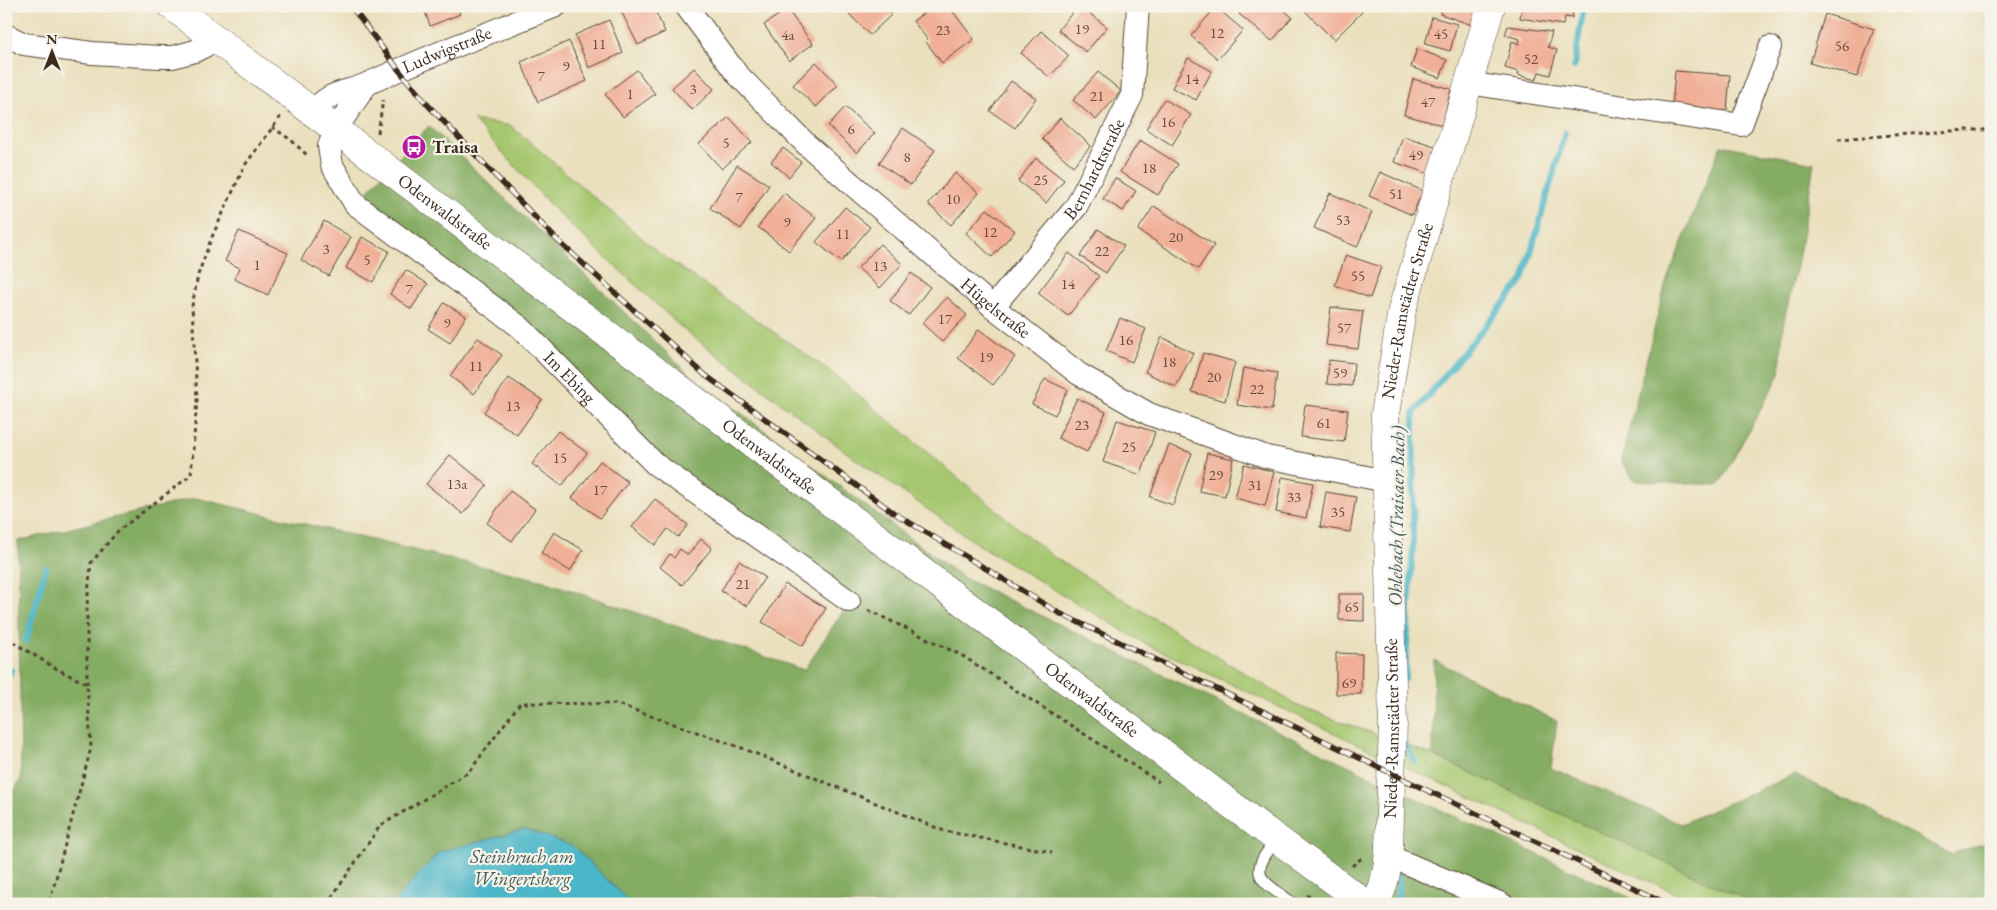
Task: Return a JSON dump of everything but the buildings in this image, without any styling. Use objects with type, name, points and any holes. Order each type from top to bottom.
[{"type":"main road","name":"Odenwaldstraße","points":[[172,6],[1277,839],[1366,904]]},
{"type":"main road","name":"Nieder-Ramstädter Straße","points":[[1375,904],[1381,894],[1378,855],[1393,723],[1385,414],[1402,310],[1491,6]]},
{"type":"street","name":"Ludwigstraße","points":[[304,105],[322,101],[332,94],[367,84],[462,42],[556,6]]},
{"type":"street","name":"Hügelstraße","points":[[686,6],[737,74],[807,145],[993,307],[1079,374],[1149,414],[1267,457],[1386,481]]},
{"type":"street","name":"Bernhardtstraße","points":[[993,307],[1076,207],[1132,95],[1138,6]]},
{"type":"street","points":[[6,35],[24,44],[92,53],[160,57],[173,57],[195,51],[205,46],[213,37]]},
{"type":"street","points":[[1468,83],[1741,125],[1770,47]]},
{"type":"street","name":"Ludwigstraße","points":[[336,129],[367,84]]},
{"type":"street","name":"Im Ebing","points":[[336,129],[330,142],[331,161],[355,204],[520,327],[655,464],[850,601]]},
{"type":"street","points":[[1378,855],[1502,904]]},
{"type":"lane","points":[[1277,839],[1263,857],[1260,873],[1263,880],[1293,904]]},
{"type":"path","points":[[49,904],[90,748],[87,684],[87,605],[91,563],[118,531],[192,475],[197,400],[192,306],[198,275],[211,239],[245,165],[304,105]]},
{"type":"path","points":[[1838,139],[1965,130],[1991,130]]},
{"type":"path","points":[[850,601],[961,655],[1166,787]]},
{"type":"path","points":[[6,638],[57,669],[87,684]]},
{"type":"path","points":[[327,904],[380,826],[469,772],[520,703],[617,704],[742,748],[944,831],[1052,852]]},
{"type":"path","points":[[1349,868],[1361,857],[1378,855]]},
{"type":"green space","points":[[473,120],[511,126],[660,254],[827,369],[1052,556],[1300,707],[1433,755],[1756,904],[1700,904],[1611,864],[1144,643],[976,543],[854,458],[683,329],[556,211]]},
{"type":"green space","points":[[429,126],[691,376],[962,577],[1415,798],[1644,904],[632,904],[573,846],[439,852],[392,904],[6,904],[6,804],[21,779],[18,541],[196,498],[544,581],[804,670],[849,602],[655,464],[520,327],[355,204]]},
{"type":"green space","points":[[1721,145],[1814,163],[1798,261],[1783,325],[1780,374],[1719,485],[1635,481],[1621,461],[1666,282]]},
{"type":"green space","points":[[1434,660],[1557,721],[1551,768],[1681,824],[1795,774],[1952,854],[1991,841],[1991,904],[1756,904],[1433,755]]},
{"type":"water","name":"Steinbruch am Wingertsberg","points":[[525,829],[573,846],[632,904],[392,904],[439,852]]},
{"type":"waterway","name":"Ohlebach (Traisaer Bach)","points":[[1574,67],[1584,6]]},
{"type":"waterway","name":"Ohlebach (Traisaer Bach)","points":[[1405,679],[1413,544],[1414,413],[1523,280],[1565,133]]},
{"type":"waterway","points":[[26,641],[46,568]]},
{"type":"waterway","points":[[6,682],[11,670]]},
{"type":"waterway","name":"Ohlebach (Traisaer Bach)","points":[[1402,739],[1415,762]]},
{"type":"waterway","name":"Ohlebach (Traisaer Bach)","points":[[1399,872],[1398,897],[1408,904]]},
{"type":"railway","points":[[351,6],[427,104],[555,238],[705,375],[894,513],[1059,613],[1668,904]]},
{"type":"place","name":"Traisa","points":[[414,147]]}]
